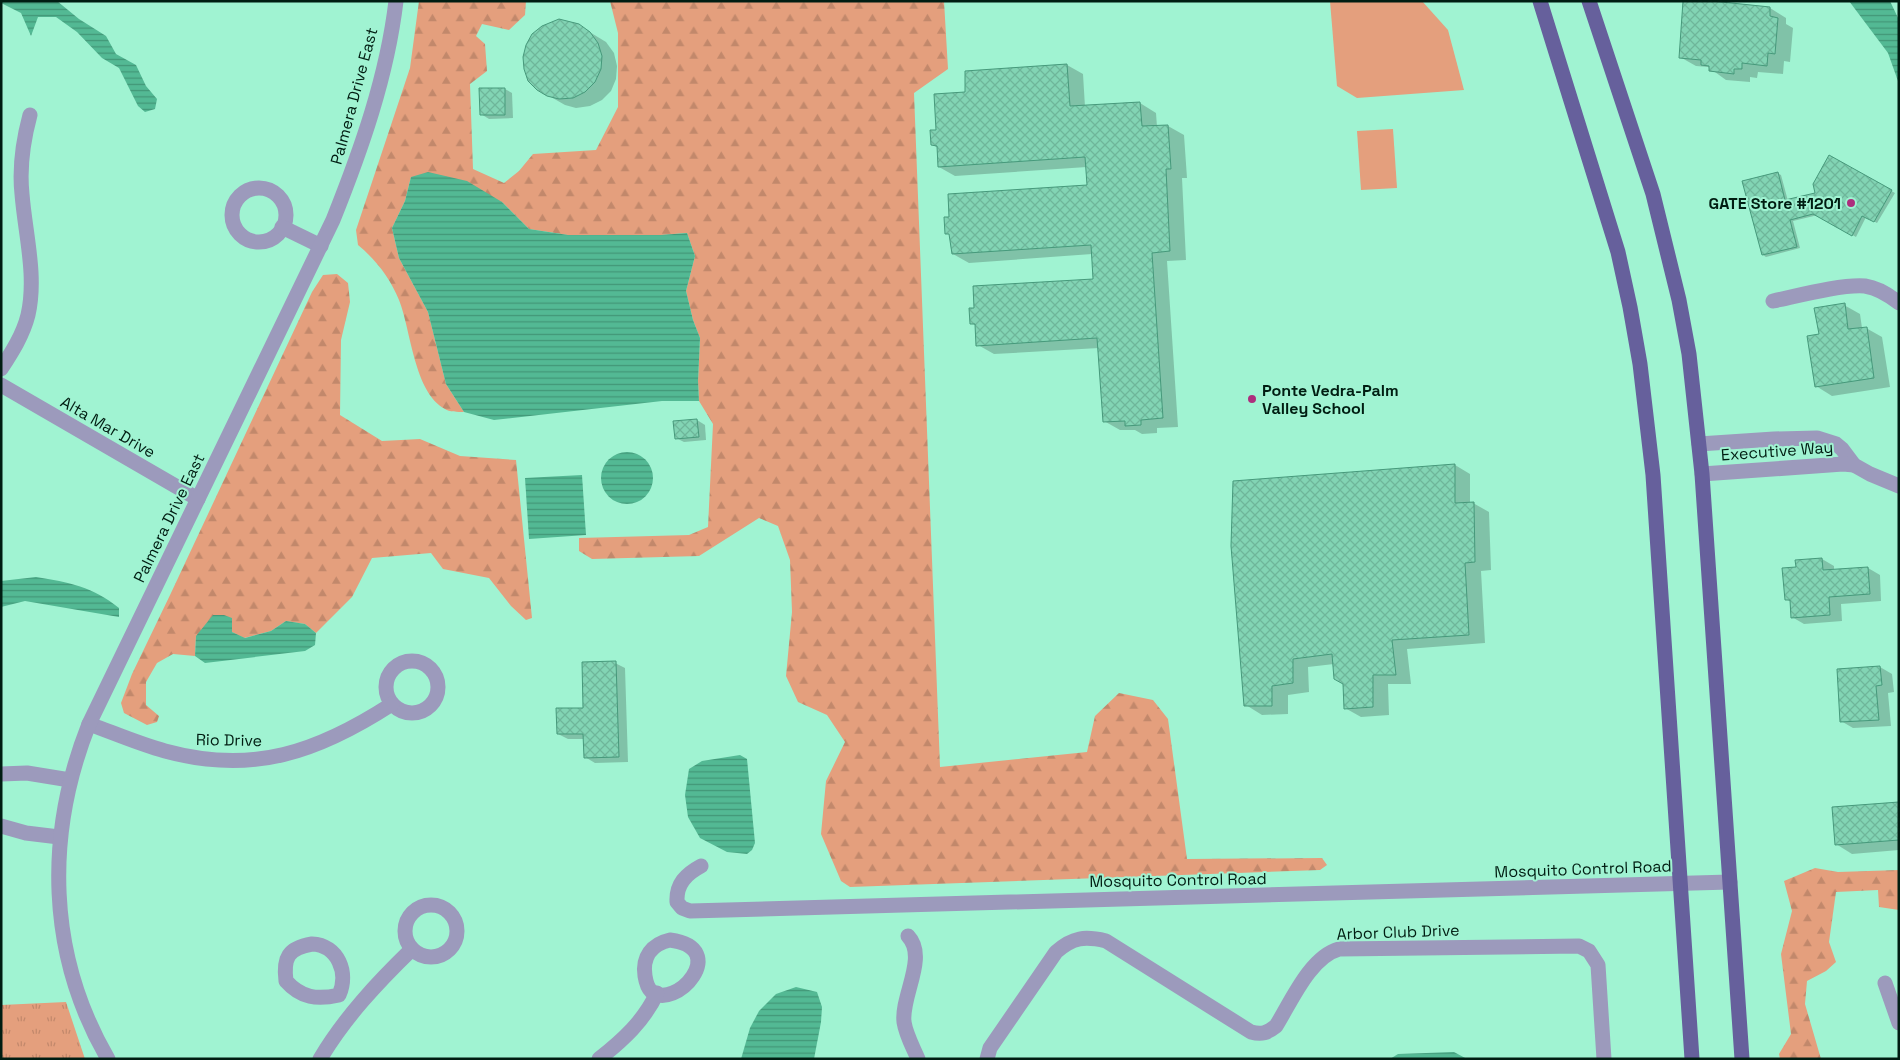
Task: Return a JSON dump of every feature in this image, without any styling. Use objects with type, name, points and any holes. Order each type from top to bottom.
[{"type":"main road","points":[[1540,1],[1618,252],[1640,364],[1653,475],[1692,1059]]},
{"type":"main road","points":[[1589,1],[1653,194],[1679,300],[1689,354],[1702,474],[1742,1059]]},
{"type":"street","name":"Palmera Drive East","points":[[108,1059],[86,1014],[72,973],[64,940],[58,880],[59,837],[66,794],[78,752],[89,724],[321,246],[351,174],[367,127],[386,54],[396,1]]},
{"type":"street","points":[[1,369],[22,332],[30,297],[31,279],[21,192],[21,166],[30,115]]},
{"type":"street","points":[[282,227],[321,246]]},
{"type":"street","points":[[1773,301],[1864,286],[1889,295],[1899,303]]},
{"type":"street","name":"Alta Mar Drive","points":[[1,385],[198,499]]},
{"type":"street","name":"Executive Way","points":[[1699,444],[1817,438],[1836,444],[1854,465],[1899,486]]},
{"type":"street","name":"Executive Way","points":[[1702,474],[1843,464],[1854,465]]},
{"type":"street","name":"Rio Drive","points":[[89,724],[163,751],[217,760],[251,760],[274,757],[318,744],[361,724],[392,704]]},
{"type":"street","points":[[1,774],[26,773],[70,780]]},
{"type":"street","points":[[1,826],[26,833],[59,837]]},
{"type":"street","name":"Mosquito Control Road","points":[[701,866],[691,871],[681,882],[677,892],[677,902],[682,908],[690,911],[1730,882]]},
{"type":"street","points":[[908,936],[915,946],[917,956],[904,1009],[904,1022],[918,1059]]},
{"type":"street","name":"Arbor Club Drive","points":[[987,1059],[990,1048],[1056,952],[1066,944],[1077,939],[1093,938],[1106,942],[1251,1032],[1258,1034],[1268,1033],[1276,1026],[1311,969],[1320,958],[1339,949],[1579,946],[1589,951],[1598,965],[1604,1059]]},
{"type":"street","points":[[320,1059],[356,1008],[412,949]]},
{"type":"street","points":[[1885,983],[1899,1023]]},
{"type":"street","points":[[599,1059],[620,1043],[640,1022],[657,993]]},
{"type":"street","points":[[339,995],[356,1008]]},
{"type":"green space","points":[[419,1],[526,1],[525,15],[509,30],[482,24],[476,36],[485,44],[487,71],[470,84],[473,169],[504,183],[519,171],[533,154],[596,150],[618,107],[618,33],[610,1],[944,1],[948,69],[914,93],[940,767],[1087,752],[1095,716],[1119,693],[1153,700],[1168,719],[1187,859],[1322,858],[1327,865],[1320,870],[850,887],[841,881],[821,834],[826,781],[845,742],[827,715],[798,702],[786,676],[792,612],[790,560],[778,526],[759,518],[699,556],[592,559],[579,551],[579,538],[689,535],[708,527],[713,424],[699,401],[700,338],[693,320],[686,291],[695,256],[687,233],[661,235],[568,235],[529,229],[502,202],[411,177],[405,201],[392,228],[399,258],[428,312],[446,384],[464,412],[445,409],[435,401],[426,389],[415,359],[399,300],[382,270],[358,245],[356,230],[410,68]]},
{"type":"green space","points":[[1330,1],[1422,1],[1448,30],[1464,90],[1357,98],[1337,86]]},
{"type":"green space","points":[[1393,129],[1397,188],[1361,190],[1357,131]]},
{"type":"green space","points":[[337,274],[348,283],[350,302],[341,340],[340,415],[382,441],[420,439],[460,456],[516,460],[532,618],[526,620],[511,606],[489,578],[443,569],[431,553],[372,558],[352,597],[316,633],[305,624],[286,621],[271,631],[244,638],[232,632],[196,636],[195,656],[173,654],[157,663],[146,682],[146,705],[159,716],[157,722],[147,725],[124,713],[121,703],[132,674],[312,292],[323,275]]},
{"type":"green space","points":[[1815,868],[1838,872],[1899,870],[1899,910],[1879,907],[1878,890],[1836,892],[1829,942],[1836,962],[1826,971],[1807,981],[1805,1004],[1821,1059],[1780,1059],[1779,1054],[1791,1034],[1781,954],[1792,911],[1784,881]]},
{"type":"green space","points":[[66,1002],[85,1059],[1,1059],[1,1005]]},
{"type":"shaded area","points":[[1,1],[57,1],[79,19],[106,36],[116,54],[136,65],[146,86],[157,99],[155,109],[145,112],[138,106],[119,68],[102,58],[77,32],[56,17],[38,17],[31,36],[21,13],[1,3]]},
{"type":"shaded area","points":[[1849,1],[1890,1],[1899,20],[1899,84],[1888,53]]},
{"type":"shaded area","points":[[428,172],[467,181],[502,202],[529,229],[568,235],[661,235],[687,233],[695,256],[686,291],[693,320],[700,338],[699,401],[662,401],[494,420],[464,412],[446,384],[428,312],[399,258],[392,228],[405,201],[411,177]]},
{"type":"shaded area","points":[[627,452],[637,454],[645,460],[651,468],[653,478],[651,488],[645,496],[637,502],[627,504],[617,502],[609,496],[603,488],[601,478],[603,468],[609,460],[617,454]]},
{"type":"shaded area","points":[[582,475],[586,535],[529,539],[525,478]]},
{"type":"shaded area","points":[[36,577],[70,583],[90,590],[119,608],[119,617],[25,601],[1,607],[1,581]]},
{"type":"shaded area","points":[[213,615],[224,615],[232,618],[232,632],[245,638],[271,631],[286,621],[305,624],[316,633],[315,645],[305,651],[205,663],[195,656],[196,636]]},
{"type":"shaded area","points":[[740,755],[747,759],[755,843],[752,850],[747,854],[727,852],[700,838],[688,817],[685,795],[689,769],[702,761]]},
{"type":"shaded area","points":[[796,987],[817,992],[822,1007],[814,1059],[741,1059],[750,1028],[759,1011],[776,994]]},
{"type":"shaded area","points":[[1454,1052],[1467,1059],[1390,1059],[1398,1054]]},
{"type":"building","points":[[1683,1],[1712,1],[1770,7],[1770,16],[1778,18],[1775,54],[1768,53],[1767,66],[1742,63],[1742,69],[1734,69],[1734,74],[1709,71],[1709,66],[1701,65],[1701,60],[1679,58]]},
{"type":"building","points":[[559,19],[579,24],[590,32],[598,43],[602,56],[601,69],[595,82],[585,92],[573,98],[559,99],[547,96],[528,81],[524,69],[523,57],[526,45],[532,34],[542,26]]},
{"type":"building","points":[[1067,64],[1070,106],[1140,102],[1142,126],[1168,125],[1171,169],[1166,169],[1170,251],[1152,253],[1163,418],[1141,420],[1141,425],[1125,426],[1125,421],[1103,422],[1097,338],[976,346],[975,324],[970,324],[969,308],[974,308],[973,286],[1093,279],[1091,245],[952,254],[949,234],[945,234],[944,217],[949,217],[948,194],[1087,185],[1085,157],[938,167],[937,146],[931,145],[930,130],[936,130],[934,94],[965,92],[965,71]]},
{"type":"building","points":[[479,88],[505,88],[505,115],[480,115]]},
{"type":"building","points":[[1829,155],[1892,190],[1874,222],[1862,216],[1852,236],[1813,214],[1790,220],[1797,247],[1762,255],[1742,181],[1778,172],[1785,200],[1815,193],[1813,184]]},
{"type":"building","points":[[1845,303],[1848,329],[1867,327],[1874,378],[1815,387],[1807,336],[1819,334],[1814,308]]},
{"type":"building","points":[[697,419],[699,437],[675,439],[673,421]]},
{"type":"building","points":[[1455,464],[1455,503],[1474,502],[1475,562],[1465,563],[1469,635],[1392,640],[1396,675],[1373,675],[1373,707],[1344,709],[1343,684],[1334,679],[1332,654],[1293,659],[1293,683],[1272,686],[1272,706],[1244,706],[1231,546],[1233,481]]},
{"type":"building","points":[[1822,558],[1823,570],[1868,567],[1870,594],[1829,597],[1830,615],[1791,618],[1790,600],[1785,600],[1782,568],[1796,567],[1795,560]]},
{"type":"building","points":[[616,661],[619,757],[584,758],[583,734],[557,734],[556,708],[583,708],[582,662]]},
{"type":"building","points":[[1880,666],[1882,685],[1876,686],[1879,720],[1840,722],[1837,669]]},
{"type":"building","points":[[1899,802],[1899,840],[1835,845],[1832,807]]},
{"type":"place","name":"GATE Store #1201","points":[[1851,203]]},
{"type":"place","name":"Ponte Vedra-Palm Valley School","points":[[1252,399]]}]
